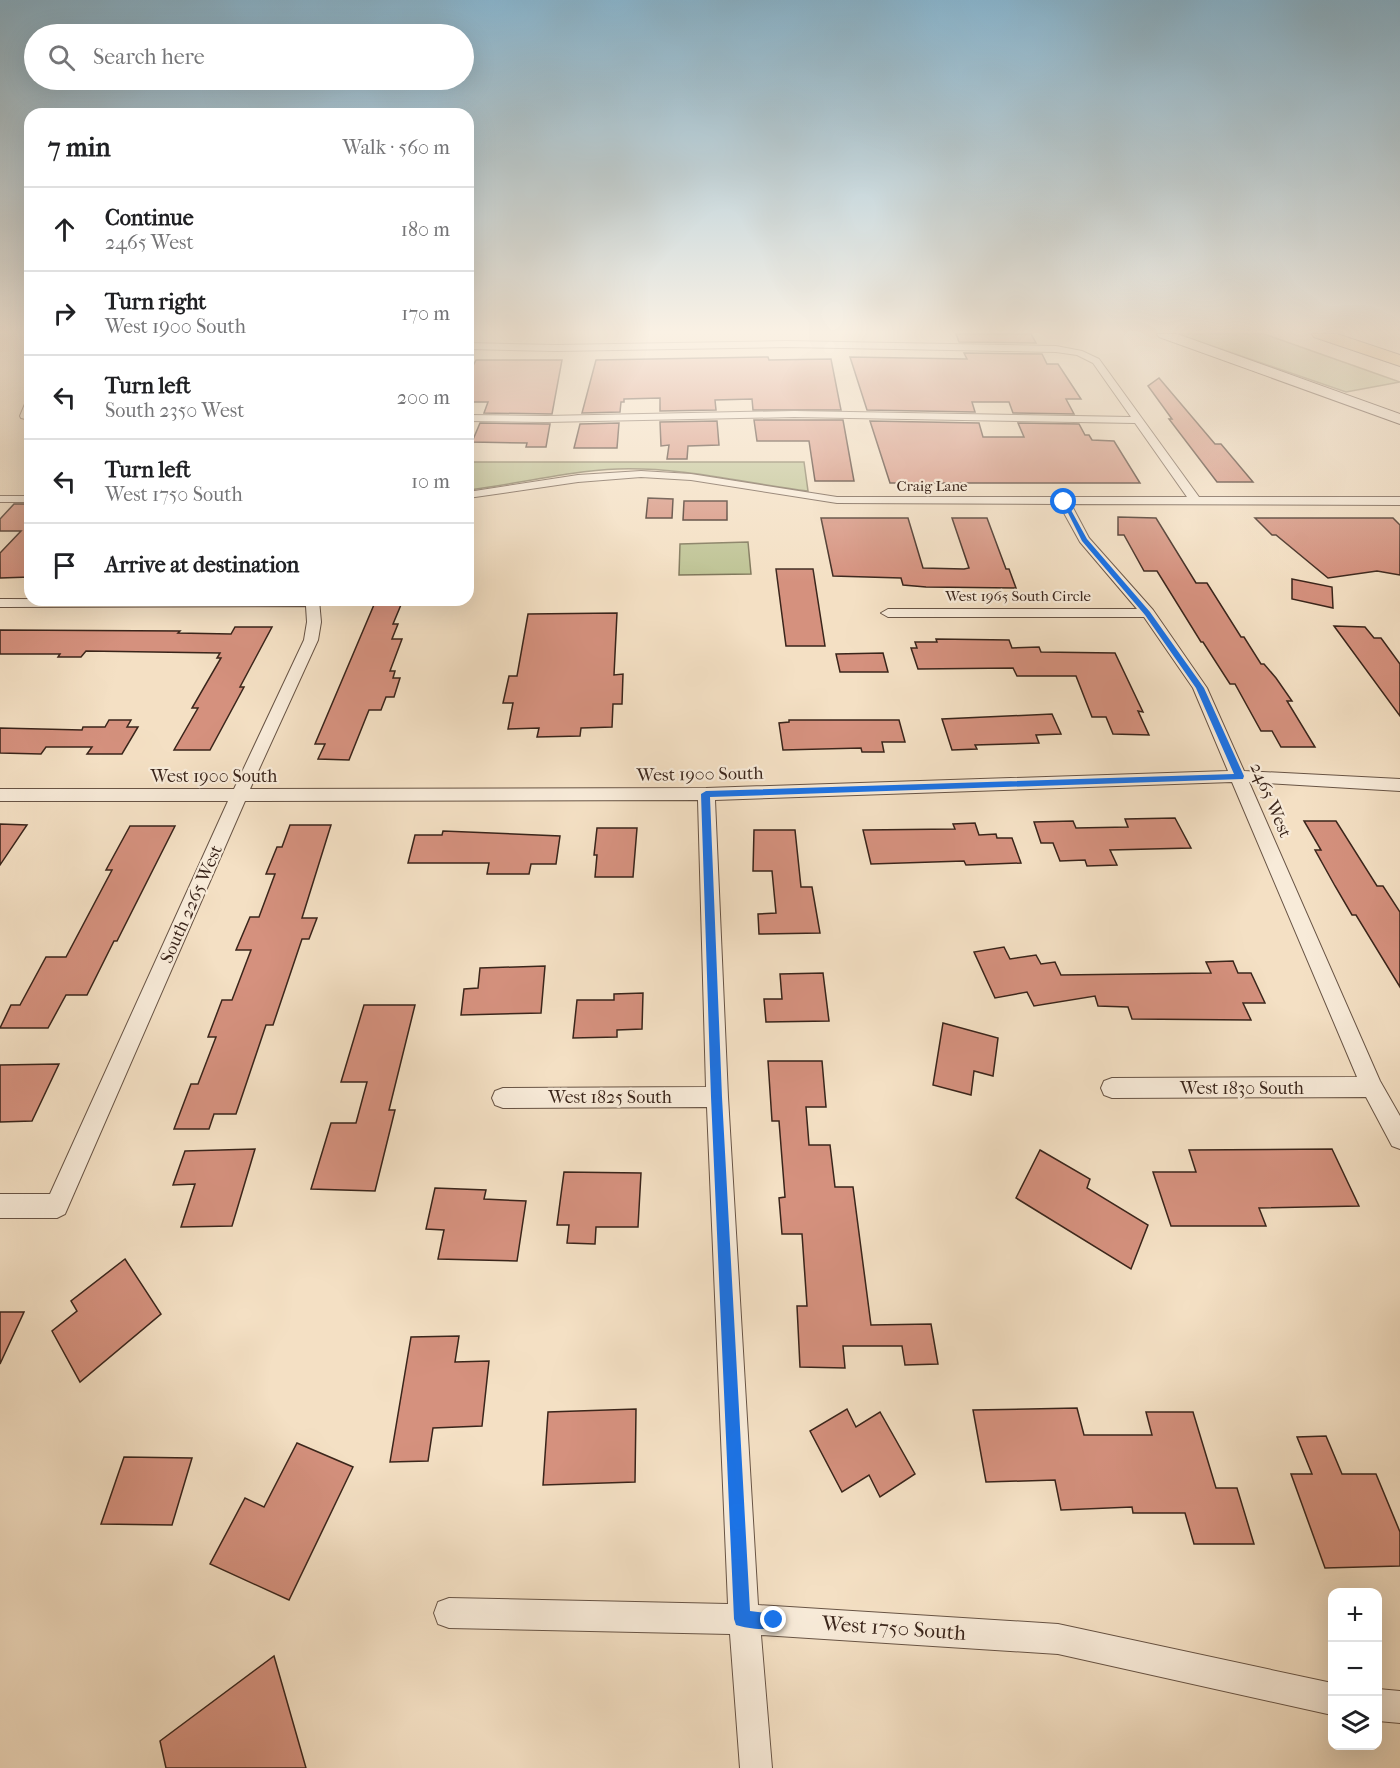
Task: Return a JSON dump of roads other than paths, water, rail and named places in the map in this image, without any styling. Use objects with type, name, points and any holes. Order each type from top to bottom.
[{"type":"street","points":[[474,418],[670,417]]},
{"type":"street","points":[[939,417],[1140,420]]},
{"type":"street","points":[[1137,417],[1195,500]]},
{"type":"street","name":"Craig Lane","points":[[474,495],[587,477],[643,474],[709,478],[807,497],[837,500],[1400,501]]},
{"type":"street","points":[[0,499],[24,499]]},
{"type":"street","name":"2465 West","points":[[1064,502],[1084,539],[1148,613],[1200,688],[1240,776],[1372,1088],[1400,1138]]},
{"type":"street","points":[[0,603],[24,603]]},
{"type":"street","name":"South 2265 West","points":[[0,1206],[57,1206],[239,795],[311,640],[314,622],[312,606]]},
{"type":"street","name":"West 1965 South Circle","points":[[888,613],[1148,613]]},
{"type":"street","name":"West 1900 South","points":[[0,795],[706,794],[1240,776],[1400,785]]},
{"type":"street","points":[[706,794],[717,1097],[742,1619],[756,1768]]},
{"type":"street","name":"West 1830 South","points":[[1113,1088],[1372,1088]]},
{"type":"street","name":"West 1825 South","points":[[502,1098],[717,1097]]},
{"type":"street","name":"West 1750 South","points":[[449,1613],[742,1619],[1058,1639],[1328,1698]]},
{"type":"street","points":[[1382,1705],[1400,1707]]}]
